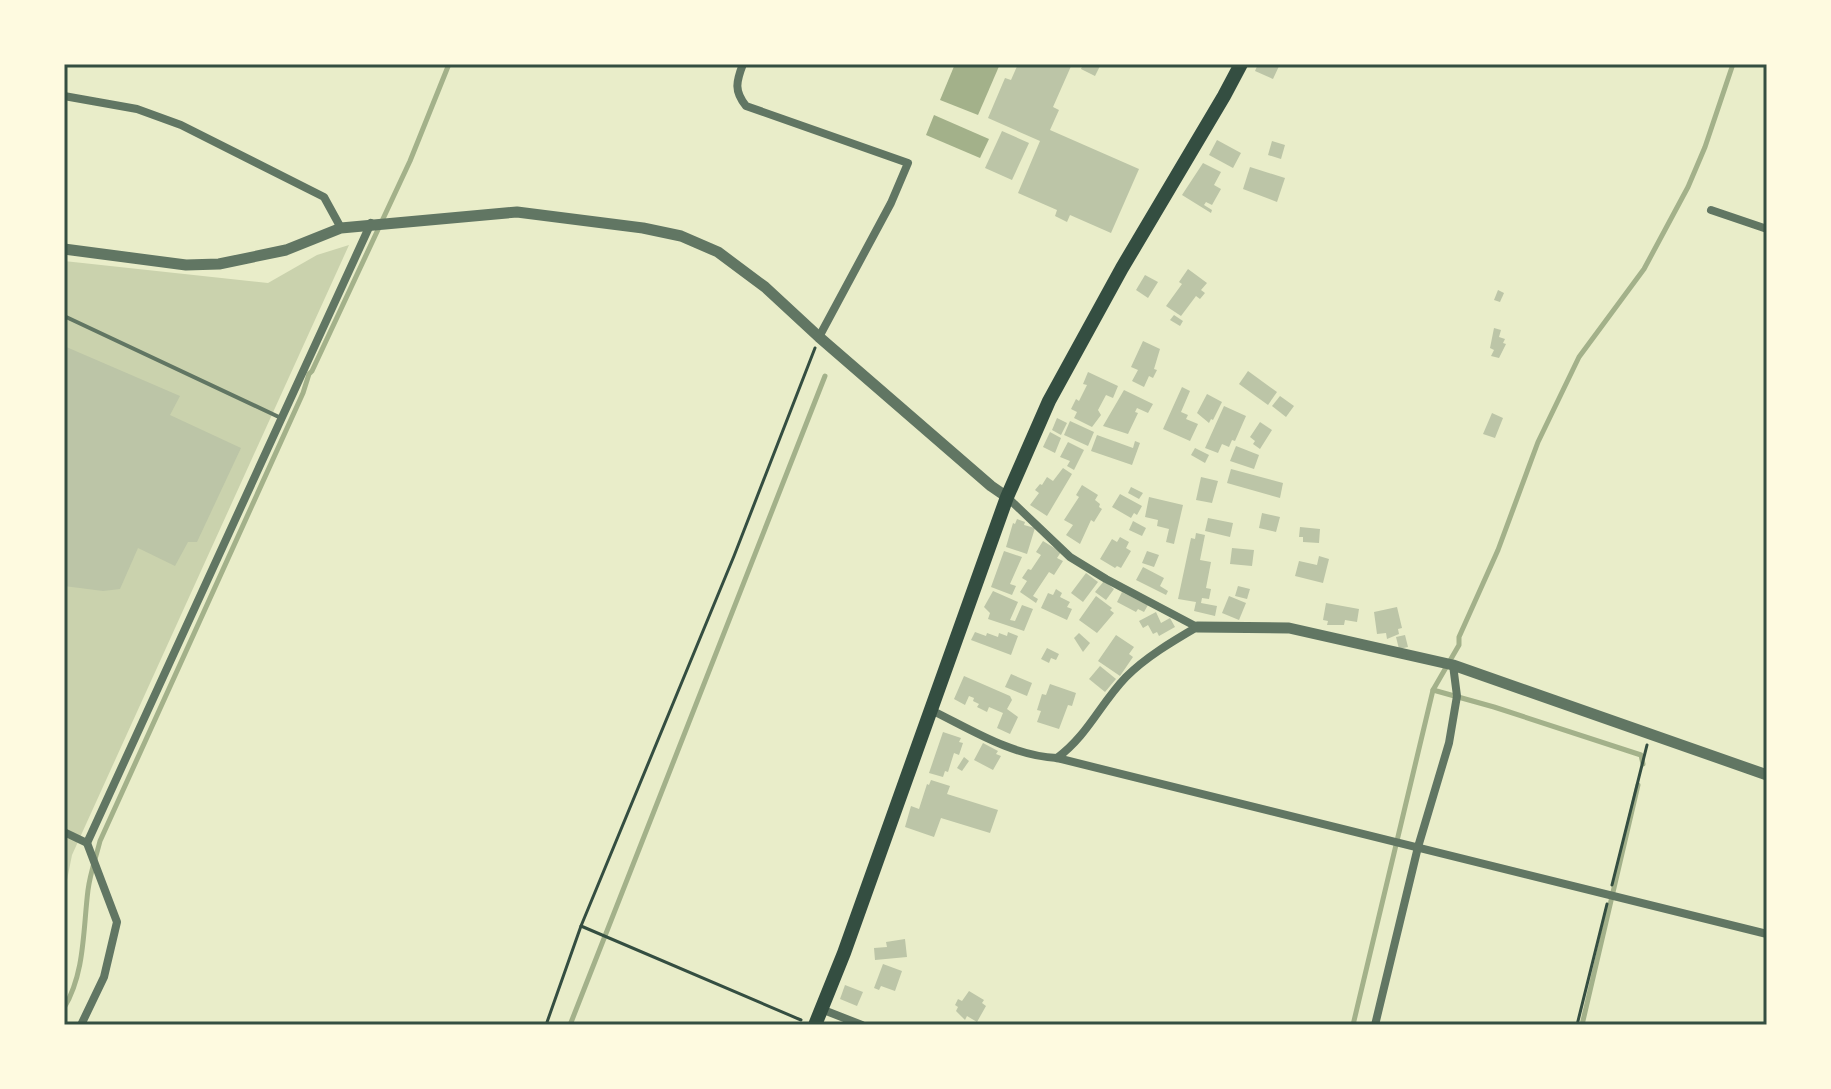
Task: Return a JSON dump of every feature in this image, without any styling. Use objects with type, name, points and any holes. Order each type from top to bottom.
[{"type":"main road","points":[[814,1025],[1007,497],[1049,401],[1122,268],[1241,64]]},
{"type":"street","points":[[743,64],[736,83],[738,96],[746,106],[908,163],[891,203],[819,337]]},
{"type":"street","points":[[64,96],[137,109],[181,125],[324,197],[341,228]]},
{"type":"street","points":[[1711,210],[1767,229]]},
{"type":"street","points":[[64,249],[186,265],[219,264],[286,250],[341,228],[517,212],[643,228],[681,236],[718,252],[765,287],[1007,497],[1070,557],[1197,627],[1289,628],[1453,665],[1767,775]]},
{"type":"street","points":[[87,843],[371,223]]},
{"type":"street","points":[[1057,758],[1075,745],[1125,678],[1171,642],[1197,627]]},
{"type":"street","points":[[1375,1025],[1418,847],[1452,727],[1457,696],[1453,665]]},
{"type":"street","points":[[931,710],[1006,747],[1767,934]]},
{"type":"street","points":[[64,832],[87,843],[117,922],[104,977],[81,1025]]},
{"type":"street","points":[[821,1009],[862,1025]]},
{"type":"lane","points":[[64,316],[283,419]]},
{"type":"path","points":[[546,1025],[581,926],[734,556],[819,337]]},
{"type":"path","points":[[1611,887],[1650,734]]},
{"type":"path","points":[[1577,1025],[1608,902]]},
{"type":"path","points":[[581,926],[814,1025]]},
{"type":"shaded area","points":[[955,64],[1000,64],[978,115],[940,100]]},
{"type":"shaded area","points":[[934,115],[989,139],[980,158],[926,135]]},
{"type":"shaded area","points":[[349,245],[72,855],[64,895],[64,261],[268,283],[317,255]]},
{"type":"building","points":[[1018,64],[1072,64],[1053,107],[1059,110],[1050,130],[1139,169],[1111,233],[1070,215],[1067,222],[1055,216],[1057,210],[1018,193],[1040,141],[988,118],[1005,78],[1011,80]]},
{"type":"building","points":[[1083,64],[1101,64],[1095,76],[1081,69]]},
{"type":"building","points":[[1258,64],[1280,64],[1273,79],[1255,71]]},
{"type":"building","points":[[1002,131],[1029,143],[1012,180],[985,168]]},
{"type":"building","points":[[1217,140],[1241,153],[1233,168],[1209,155]]},
{"type":"building","points":[[1272,141],[1285,145],[1281,159],[1268,155]]},
{"type":"building","points":[[1203,163],[1221,172],[1214,185],[1221,189],[1212,205],[1206,202],[1204,205],[1212,210],[1211,213],[1182,195]]},
{"type":"building","points":[[1250,167],[1285,178],[1277,202],[1243,189]]},
{"type":"building","points":[[1188,269],[1207,283],[1201,290],[1205,293],[1200,299],[1196,296],[1181,316],[1166,306],[1182,284],[1179,282]]},
{"type":"building","points":[[1145,275],[1158,282],[1148,298],[1136,290]]},
{"type":"building","points":[[1498,290],[1504,293],[1500,302],[1494,300]]},
{"type":"building","points":[[1174,315],[1183,321],[1180,326],[1170,320]]},
{"type":"building","points":[[1494,328],[1501,330],[1499,337],[1505,339],[1503,343],[1506,344],[1499,358],[1491,356]]},
{"type":"building","points":[[1143,341],[1160,349],[1154,369],[1157,370],[1153,378],[1149,376],[1144,387],[1132,381],[1138,370],[1131,367]]},
{"type":"building","points":[[64,346],[180,396],[170,415],[241,448],[197,542],[188,542],[175,566],[138,548],[120,589],[103,591],[64,586]]},
{"type":"building","points":[[1248,371],[1277,392],[1268,405],[1239,384]]},
{"type":"building","points":[[1088,372],[1118,386],[1113,398],[1106,395],[1098,410],[1101,415],[1092,427],[1074,418],[1077,412],[1071,409],[1087,385],[1083,384]]},
{"type":"building","points":[[1182,387],[1190,391],[1181,412],[1188,415],[1186,419],[1198,424],[1190,441],[1163,429]]},
{"type":"building","points":[[1124,390],[1153,404],[1148,413],[1137,408],[1135,412],[1138,413],[1128,434],[1103,426]]},
{"type":"building","points":[[1207,394],[1222,402],[1209,423],[1197,413]]},
{"type":"building","points":[[1280,396],[1294,406],[1286,417],[1272,406]]},
{"type":"building","points":[[1224,406],[1246,416],[1235,441],[1232,440],[1229,447],[1222,444],[1218,453],[1205,448]]},
{"type":"building","points":[[1492,413],[1503,418],[1495,438],[1483,434]]},
{"type":"building","points":[[1057,418],[1067,423],[1061,435],[1052,430]]},
{"type":"building","points":[[1070,421],[1094,432],[1088,446],[1064,435]]},
{"type":"building","points":[[1260,422],[1272,430],[1260,449],[1250,437]]},
{"type":"building","points":[[1050,432],[1061,438],[1055,453],[1043,447]]},
{"type":"building","points":[[1097,435],[1133,448],[1135,441],[1140,443],[1132,465],[1091,451]]},
{"type":"building","points":[[1068,442],[1084,450],[1074,470],[1067,466],[1070,461],[1060,457]]},
{"type":"building","points":[[1236,446],[1259,455],[1254,469],[1230,461]]},
{"type":"building","points":[[1195,448],[1209,455],[1205,463],[1191,455]]},
{"type":"building","points":[[1063,468],[1072,474],[1047,516],[1030,505],[1039,493],[1035,490],[1047,477],[1053,481]]},
{"type":"building","points":[[1231,469],[1283,483],[1280,498],[1227,483]]},
{"type":"building","points":[[1201,477],[1218,481],[1212,503],[1196,500]]},
{"type":"building","points":[[1082,485],[1098,495],[1095,500],[1102,509],[1094,522],[1091,520],[1080,544],[1066,535],[1073,525],[1064,520],[1079,497],[1076,495]]},
{"type":"building","points":[[1131,487],[1143,493],[1139,499],[1128,493]]},
{"type":"building","points":[[1120,494],[1142,506],[1137,515],[1134,513],[1131,518],[1112,507]]},
{"type":"building","points":[[1149,497],[1183,505],[1174,544],[1166,542],[1169,529],[1157,526],[1158,520],[1145,517]]},
{"type":"building","points":[[1262,513],[1280,517],[1276,532],[1259,528]]},
{"type":"building","points":[[1208,518],[1233,523],[1230,537],[1205,531]]},
{"type":"building","points":[[1017,519],[1035,528],[1027,554],[1006,547]]},
{"type":"building","points":[[1133,521],[1146,528],[1142,536],[1129,530]]},
{"type":"building","points":[[1300,527],[1320,529],[1319,543],[1303,542],[1303,537],[1299,537]]},
{"type":"building","points":[[1196,533],[1205,535],[1200,560],[1211,562],[1206,588],[1211,589],[1209,599],[1202,598],[1201,603],[1217,606],[1215,616],[1194,611],[1196,602],[1178,599],[1191,538],[1195,539]]},
{"type":"building","points":[[1120,537],[1129,542],[1126,548],[1131,551],[1121,568],[1115,568],[1100,559],[1112,539],[1117,542]]},
{"type":"building","points":[[1043,541],[1061,552],[1057,558],[1063,561],[1054,575],[1049,572],[1033,596],[1038,599],[1036,603],[1020,592],[1027,581],[1022,578],[1041,555],[1036,552]]},
{"type":"building","points":[[1232,548],[1254,550],[1252,566],[1230,564]]},
{"type":"building","points":[[1004,551],[1022,557],[1010,584],[1016,586],[1012,595],[991,587]]},
{"type":"building","points":[[1147,551],[1159,555],[1154,567],[1142,563]]},
{"type":"building","points":[[1319,556],[1329,559],[1323,583],[1295,576],[1299,561],[1317,565]]},
{"type":"building","points":[[1143,567],[1164,578],[1160,586],[1168,591],[1166,595],[1136,580]]},
{"type":"building","points":[[1086,573],[1098,582],[1083,602],[1071,593]]},
{"type":"building","points":[[1104,581],[1114,589],[1106,600],[1095,592]]},
{"type":"building","points":[[1238,586],[1250,589],[1247,599],[1235,596]]},
{"type":"building","points":[[1056,589],[1062,593],[1060,597],[1070,602],[1067,607],[1072,609],[1067,620],[1041,608],[1048,593],[1053,595]]},
{"type":"building","points":[[993,591],[1018,602],[1010,620],[1015,621],[1022,605],[1033,609],[1024,631],[988,619],[990,613],[984,607]]},
{"type":"building","points":[[1122,592],[1148,605],[1144,612],[1138,609],[1136,612],[1117,602]]},
{"type":"building","points":[[1096,596],[1114,613],[1097,633],[1079,620]]},
{"type":"building","points":[[1229,596],[1246,603],[1239,620],[1222,613]]},
{"type":"building","points":[[1326,603],[1359,609],[1357,622],[1345,620],[1344,625],[1327,625],[1328,621],[1323,620]]},
{"type":"building","points":[[1397,607],[1402,628],[1398,629],[1399,634],[1387,639],[1386,633],[1377,634],[1374,612]]},
{"type":"building","points":[[1156,612],[1161,623],[1170,618],[1175,627],[1159,636],[1157,632],[1153,634],[1148,625],[1143,628],[1139,621]]},
{"type":"building","points":[[975,632],[998,637],[999,633],[1007,636],[1008,632],[1018,636],[1011,655],[971,640]]},
{"type":"building","points":[[1079,633],[1090,643],[1083,652],[1074,638]]},
{"type":"building","points":[[1116,635],[1134,647],[1129,654],[1133,657],[1120,676],[1098,661]]},
{"type":"building","points":[[1405,635],[1408,647],[1399,649],[1396,637]]},
{"type":"building","points":[[1047,648],[1059,654],[1056,660],[1051,658],[1049,663],[1041,659]]},
{"type":"building","points":[[1100,666],[1116,679],[1105,692],[1089,679]]},
{"type":"building","points":[[1011,674],[1032,683],[1027,696],[1005,687]]},
{"type":"building","points":[[964,676],[1010,696],[1012,700],[1007,709],[1018,717],[1010,734],[997,728],[1003,713],[989,707],[987,712],[977,707],[979,704],[969,696],[965,705],[954,699]]},
{"type":"building","points":[[1050,684],[1076,693],[1059,729],[1037,722],[1042,694],[1046,695]]},
{"type":"building","points":[[943,732],[961,738],[959,742],[963,743],[959,755],[954,753],[948,772],[945,771],[943,777],[929,773]]},
{"type":"building","points":[[983,743],[1001,756],[993,770],[974,760]]},
{"type":"building","points":[[964,757],[969,761],[962,771],[957,768]]},
{"type":"building","points":[[931,780],[950,786],[947,794],[998,810],[990,833],[941,818],[934,837],[905,827],[911,806],[919,809]]},
{"type":"building","points":[[905,939],[907,957],[875,960],[874,948],[887,947],[886,942]]},
{"type":"building","points":[[883,964],[902,971],[895,991],[881,986],[879,990],[874,988]]},
{"type":"building","points":[[845,985],[863,992],[857,1006],[840,999]]},
{"type":"building","points":[[969,991],[984,1000],[982,1003],[986,1006],[977,1022],[967,1016],[965,1020],[956,1011],[958,999],[962,1001]]},
{"type":"waterway","points":[[64,1008],[80,966],[89,884],[100,841],[309,374],[410,161],[449,64]]},
{"type":"waterway","points":[[1353,1025],[1433,690],[1459,645],[1459,637],[1498,550],[1538,442],[1579,357],[1644,269],[1688,187],[1733,64]]},
{"type":"waterway","points":[[570,1025],[825,376]]},
{"type":"waterway","points":[[1433,690],[1641,755],[1643,764]]},
{"type":"waterway","points":[[1582,1025],[1638,785]]}]
